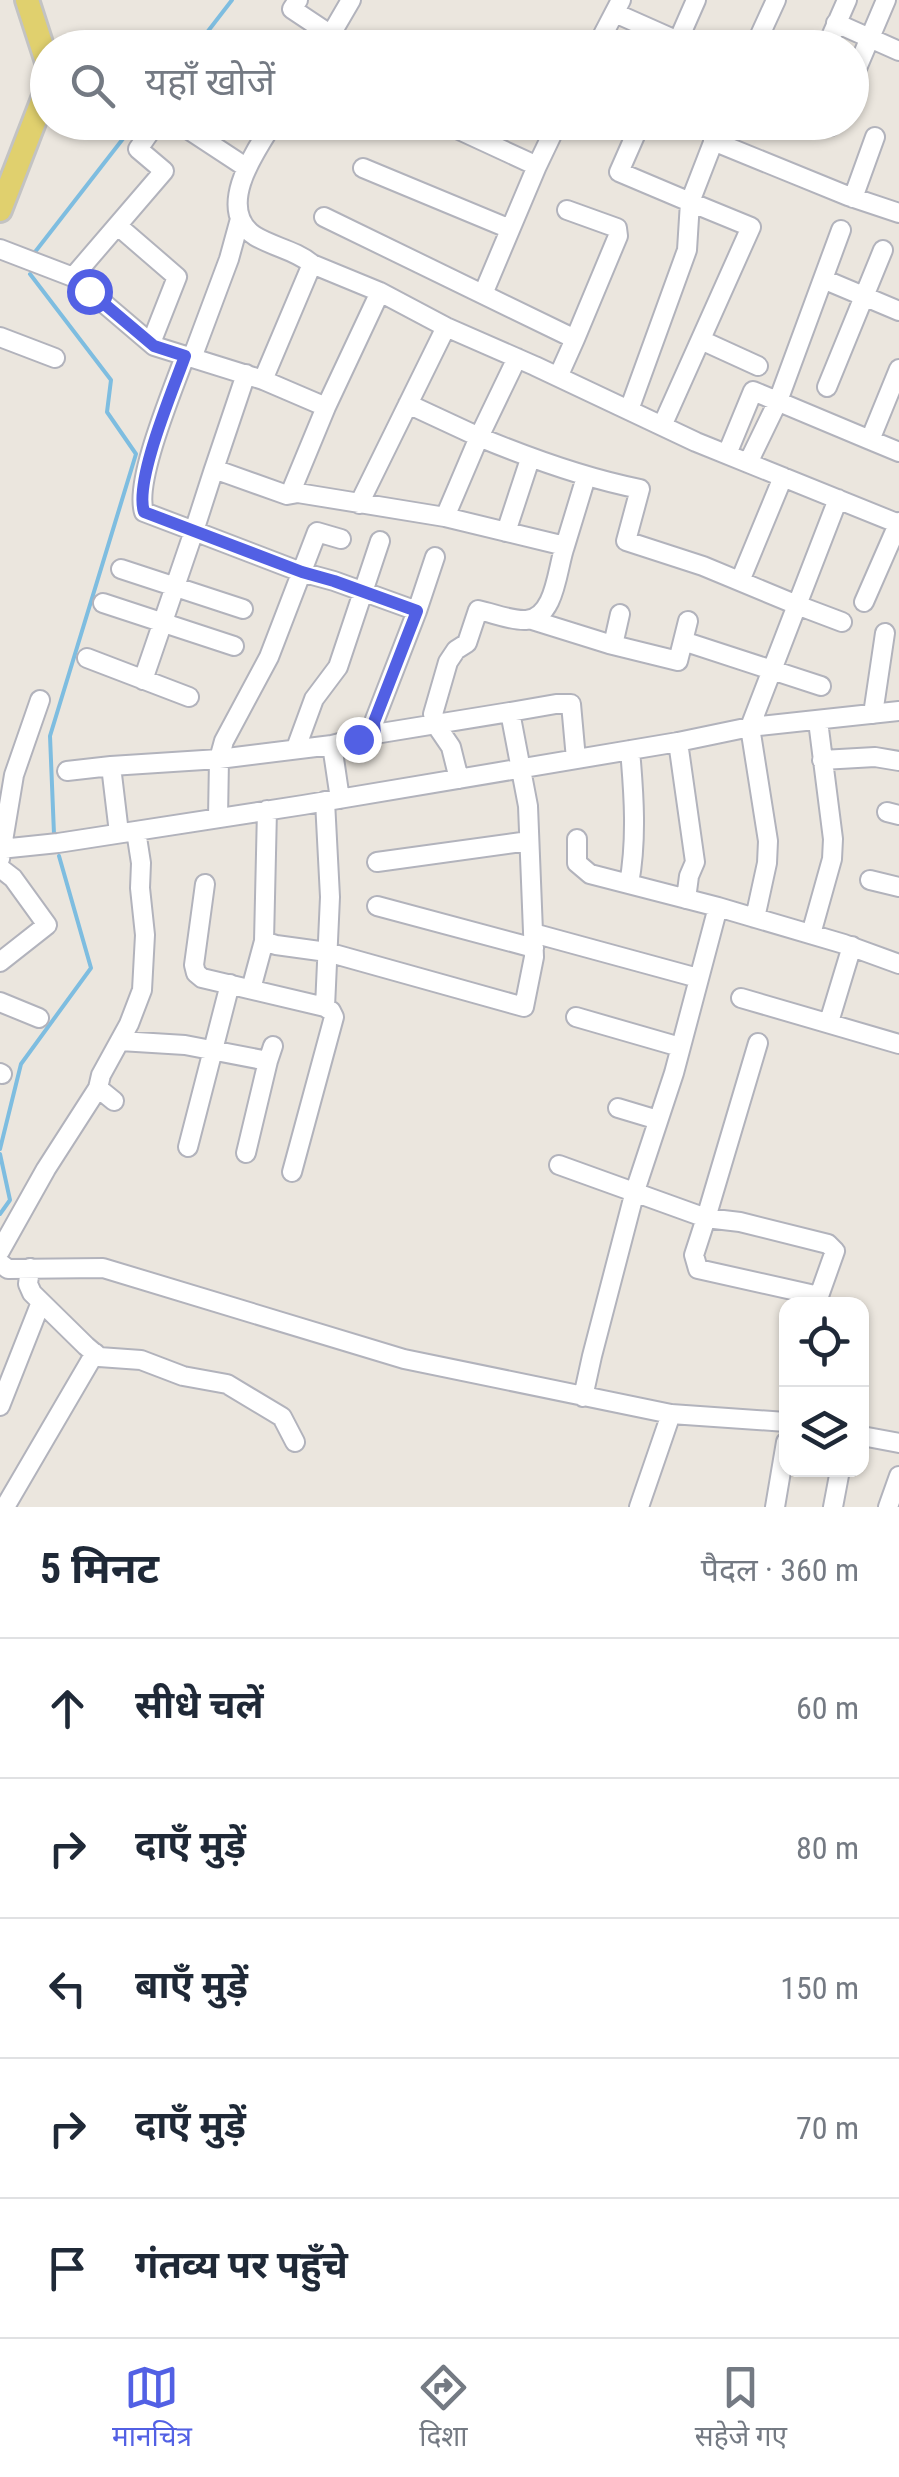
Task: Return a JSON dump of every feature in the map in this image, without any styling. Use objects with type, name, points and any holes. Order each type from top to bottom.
[{"type":"main road","points":[[27,0],[37,30]]},
{"type":"main road","points":[[0,210],[6,175],[30,124]]},
{"type":"street","points":[[298,0],[292,9],[315,30]]},
{"type":"street","points":[[333,30],[350,0]]},
{"type":"street","points":[[682,30],[696,0]]},
{"type":"street","points":[[762,30],[776,0]]},
{"type":"street","points":[[833,30],[846,0]]},
{"type":"street","points":[[886,0],[870,39],[899,50]]},
{"type":"street","points":[[606,30],[618,7],[654,30]]},
{"type":"street","points":[[836,23],[851,30]]},
{"type":"street","points":[[853,198],[875,136]]},
{"type":"street","points":[[73,277],[164,171],[138,149],[144,140]]},
{"type":"street","points":[[204,140],[247,168]]},
{"type":"street","points":[[263,140],[239,192],[240,220],[229,259],[144,477],[142,506],[150,516],[417,611]]},
{"type":"street","points":[[493,140],[537,166]]},
{"type":"street","points":[[483,294],[549,140]]},
{"type":"street","points":[[633,140],[619,172],[751,227],[662,426]]},
{"type":"street","points":[[630,410],[686,250],[690,202],[712,141],[899,214]]},
{"type":"street","points":[[363,168],[510,229]]},
{"type":"street","points":[[558,377],[618,236],[617,228],[568,210]]},
{"type":"street","points":[[324,218],[575,339]]},
{"type":"street","points":[[240,220],[255,236],[380,292],[446,327],[662,426],[899,523],[864,602]]},
{"type":"street","points":[[118,226],[177,277],[151,343]]},
{"type":"street","points":[[748,463],[778,402],[840,230]]},
{"type":"street","points":[[0,249],[73,277],[151,343],[255,377],[326,407]]},
{"type":"street","points":[[827,387],[883,250]]},
{"type":"street","points":[[143,680],[214,469],[312,264]]},
{"type":"street","points":[[824,280],[899,310]]},
{"type":"street","points":[[290,494],[380,292]]},
{"type":"street","points":[[359,504],[446,327]]},
{"type":"street","points":[[0,337],[55,358]]},
{"type":"street","points":[[700,340],[758,366]]},
{"type":"street","points":[[445,517],[517,358]]},
{"type":"street","points":[[870,440],[899,368]]},
{"type":"street","points":[[727,454],[754,392],[899,452]]},
{"type":"street","points":[[408,404],[530,458],[586,477],[640,489],[626,542],[703,566],[842,622]]},
{"type":"street","points":[[506,532],[530,458]]},
{"type":"street","points":[[214,469],[290,494],[445,517],[565,546]]},
{"type":"street","points":[[532,620],[552,598],[558,564],[586,477]]},
{"type":"street","points":[[740,581],[783,477]]},
{"type":"street","points":[[755,918],[768,841],[750,727],[838,499]]},
{"type":"street","points":[[218,818],[219,759],[224,741],[269,657],[317,532],[342,539]]},
{"type":"street","points":[[296,748],[314,699],[338,666],[380,541]]},
{"type":"street","points":[[375,734],[374,722],[435,557]]},
{"type":"street","points":[[120,569],[243,609]]},
{"type":"street","points":[[103,603],[234,646]]},
{"type":"street","points":[[459,778],[451,747],[436,725],[434,714],[448,662],[466,643],[478,610],[532,620],[678,661],[688,621]]},
{"type":"street","points":[[613,645],[620,614]]},
{"type":"street","points":[[873,714],[885,633]]},
{"type":"street","points":[[683,641],[821,686]]},
{"type":"street","points":[[86,658],[189,697]]},
{"type":"street","points":[[0,962],[47,925],[1,856],[14,775],[40,700]]},
{"type":"street","points":[[67,772],[332,746],[375,734],[556,704],[570,704],[576,759]]},
{"type":"street","points":[[264,941],[327,952],[524,1007],[534,957],[528,806],[510,712]]},
{"type":"street","points":[[1,856],[750,727],[899,712]]},
{"type":"street","points":[[811,934],[832,859],[818,721]]},
{"type":"street","points":[[678,742],[695,862],[686,899]]},
{"type":"street","points":[[325,1007],[332,746]]},
{"type":"street","points":[[629,884],[634,859],[630,750]]},
{"type":"street","points":[[822,760],[875,756],[899,761]]},
{"type":"street","points":[[0,1251],[98,1088],[142,990],[145,935],[141,863],[127,832],[110,766]]},
{"type":"street","points":[[251,990],[264,941],[267,810]]},
{"type":"street","points":[[576,839],[576,863],[590,874],[811,934],[899,964]]},
{"type":"street","points":[[378,862],[529,841]]},
{"type":"street","points":[[870,880],[899,887]]},
{"type":"street","points":[[205,884],[196,973],[202,978],[325,1007],[334,1017],[292,1172]]},
{"type":"street","points":[[376,906],[698,978]]},
{"type":"street","points":[[584,1397],[634,1191],[680,1047],[718,907]]},
{"type":"street","points":[[829,1022],[852,946]]},
{"type":"street","points":[[188,1147],[230,984]]},
{"type":"street","points":[[741,998],[899,1044]]},
{"type":"street","points":[[0,1002],[39,1018]]},
{"type":"street","points":[[576,1018],[680,1047]]},
{"type":"street","points":[[120,1041],[270,1054],[246,1153]]},
{"type":"street","points":[[559,1165],[706,1218],[740,1222],[828,1244],[835,1251],[820,1296],[698,1268],[694,1255],[706,1218],[758,1043]]},
{"type":"street","points":[[98,1088],[114,1101]]},
{"type":"street","points":[[618,1108],[658,1120]]},
{"type":"street","points":[[0,1263],[8,1268],[103,1268],[404,1358],[670,1414],[779,1422]]},
{"type":"street","points":[[30,1268],[28,1284],[32,1293],[94,1353],[141,1360],[184,1376],[227,1384],[282,1417],[295,1442]]},
{"type":"street","points":[[0,1406],[41,1302]]},
{"type":"street","points":[[5,1507],[94,1353]]},
{"type":"street","points":[[639,1507],[670,1414]]},
{"type":"street","points":[[869,1437],[899,1443]]},
{"type":"street","points":[[888,1507],[899,1476]]},
{"type":"street","points":[[775,1507],[780,1477]]},
{"type":"street","points":[[834,1507],[839,1477]]},
{"type":"waterway","points":[[209,30],[232,0]]},
{"type":"waterway","points":[[35,252],[122,140]]},
{"type":"waterway","points":[[30,274],[111,380],[107,412],[136,454],[50,736],[54,834]]},
{"type":"waterway","points":[[0,1149],[21,1064],[91,968],[59,856]]},
{"type":"waterway","points":[[0,1154],[10,1200],[0,1214]]},
{"type":"route","points":[[89,291],[154,346],[185,356],[144,477],[144,512],[417,611],[374,722],[375,734],[358,739]]}]
